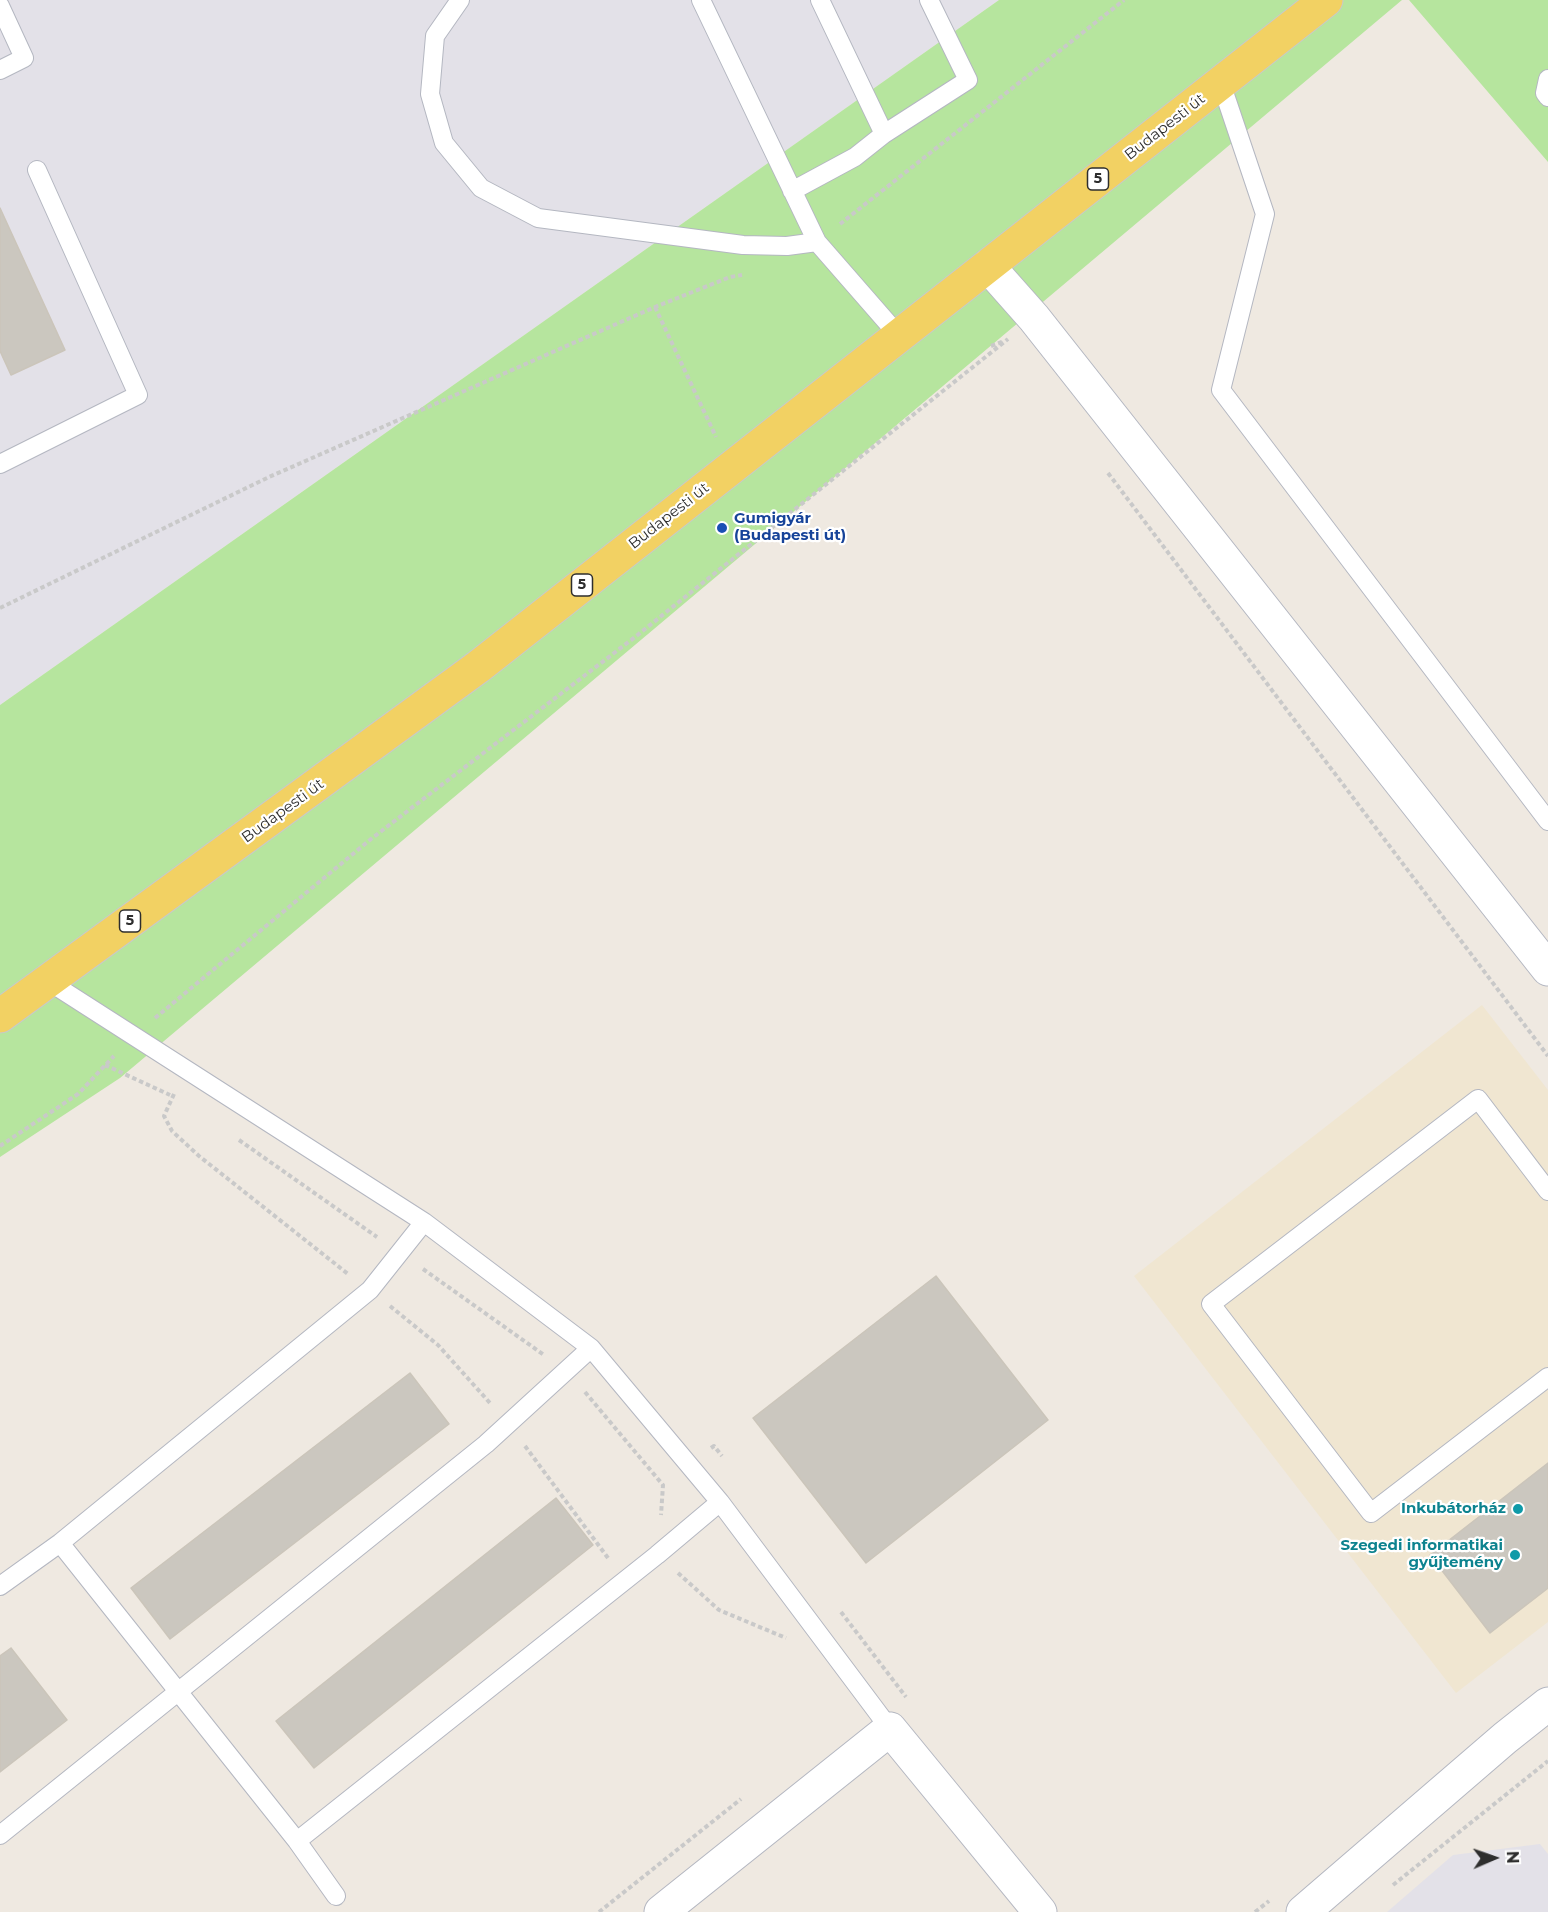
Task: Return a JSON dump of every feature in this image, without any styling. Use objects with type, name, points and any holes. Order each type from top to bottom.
[{"type":"main road","name":"Budapesti út","points":[[0,1016],[478,667],[1326,0]]},
{"type":"street","points":[[988,266],[1034,318],[1548,969]]},
{"type":"street","points":[[1303,1912],[1505,1738],[1548,1704]]},
{"type":"street","points":[[661,1912],[890,1729],[1040,1912]]},
{"type":"lane","points":[[460,0],[435,36],[430,94],[444,143],[481,188],[538,218],[743,245],[787,246],[817,242]]},
{"type":"lane","points":[[700,0],[817,242],[899,336]]},
{"type":"lane","points":[[820,0],[884,134]]},
{"type":"lane","points":[[792,191],[855,157],[884,134],[968,80],[929,0]]},
{"type":"lane","points":[[0,6],[24,58],[0,70]]},
{"type":"lane","points":[[1548,79],[1545,93],[1548,97]]},
{"type":"lane","points":[[1221,83],[1264,214],[1221,390],[1548,821]]},
{"type":"lane","points":[[0,464],[138,395],[38,170]]},
{"type":"lane","points":[[48,981],[424,1222],[591,1348],[720,1502],[890,1729]]},
{"type":"lane","points":[[1548,1191],[1478,1099],[1211,1304],[1371,1513],[1548,1377]]},
{"type":"lane","points":[[0,1586],[60,1543],[370,1290],[424,1222]]},
{"type":"lane","points":[[0,1835],[486,1444],[591,1348]]},
{"type":"lane","points":[[297,1841],[626,1580],[720,1502]]},
{"type":"lane","points":[[60,1543],[297,1841],[336,1896]]},
{"type":"path","points":[[817,242],[1124,0]]},
{"type":"path","points":[[0,608],[269,477],[655,307],[730,277],[750,273]]},
{"type":"path","points":[[655,307],[731,468]]},
{"type":"path","points":[[0,1146],[78,1094],[133,1036],[371,839],[625,644],[1034,318]]},
{"type":"path","points":[[991,346],[1007,340]]},
{"type":"path","points":[[1007,340],[1014,349]]},
{"type":"path","points":[[1101,464],[1548,1056]]},
{"type":"path","points":[[105,1065],[182,1100]]},
{"type":"path","points":[[191,1072],[172,1096],[164,1116],[172,1131],[289,1228],[438,1344],[508,1424],[626,1580]]},
{"type":"path","points":[[230,1133],[384,1242]]},
{"type":"path","points":[[422,1269],[566,1370],[663,1485],[657,1555],[719,1610],[794,1641]]},
{"type":"path","points":[[714,1446],[729,1465]]},
{"type":"path","points":[[838,1608],[910,1703]]},
{"type":"path","points":[[1386,1890],[1548,1761]]},
{"type":"shaded area","points":[[0,0],[999,0],[0,705]]},
{"type":"shaded area","points":[[1482,1005],[1548,1090],[1548,1622],[1456,1693],[1134,1276]]},
{"type":"shaded area","points":[[1540,1844],[1548,1854],[1548,1912],[1387,1912],[1453,1855]]},
{"type":"green space","points":[[999,0],[1402,0],[120,1078],[0,1157],[0,705]]},
{"type":"green space","points":[[1409,0],[1548,0],[1548,162]]},
{"type":"building","points":[[0,208],[65,350],[11,375],[0,351]]},
{"type":"building","points":[[936,1276],[1048,1420],[866,1563],[753,1418]]},
{"type":"building","points":[[410,1373],[449,1424],[170,1639],[131,1588]]},
{"type":"building","name":"Inkubátorház","points":[[1548,1463],[1548,1588],[1490,1633],[1430,1555]]},
{"type":"building","points":[[556,1498],[593,1545],[314,1768],[276,1721]]},
{"type":"building","points":[[11,1648],[67,1720],[0,1772],[0,1656]]},
{"type":"place","name":"Gumigyár (Budapesti út)","points":[[722,528]]},
{"type":"place","name":"Inkubátorház","points":[[1518,1509]]},
{"type":"place","name":"Szegedi informatikai gyűjtemény","points":[[1515,1555]]}]
